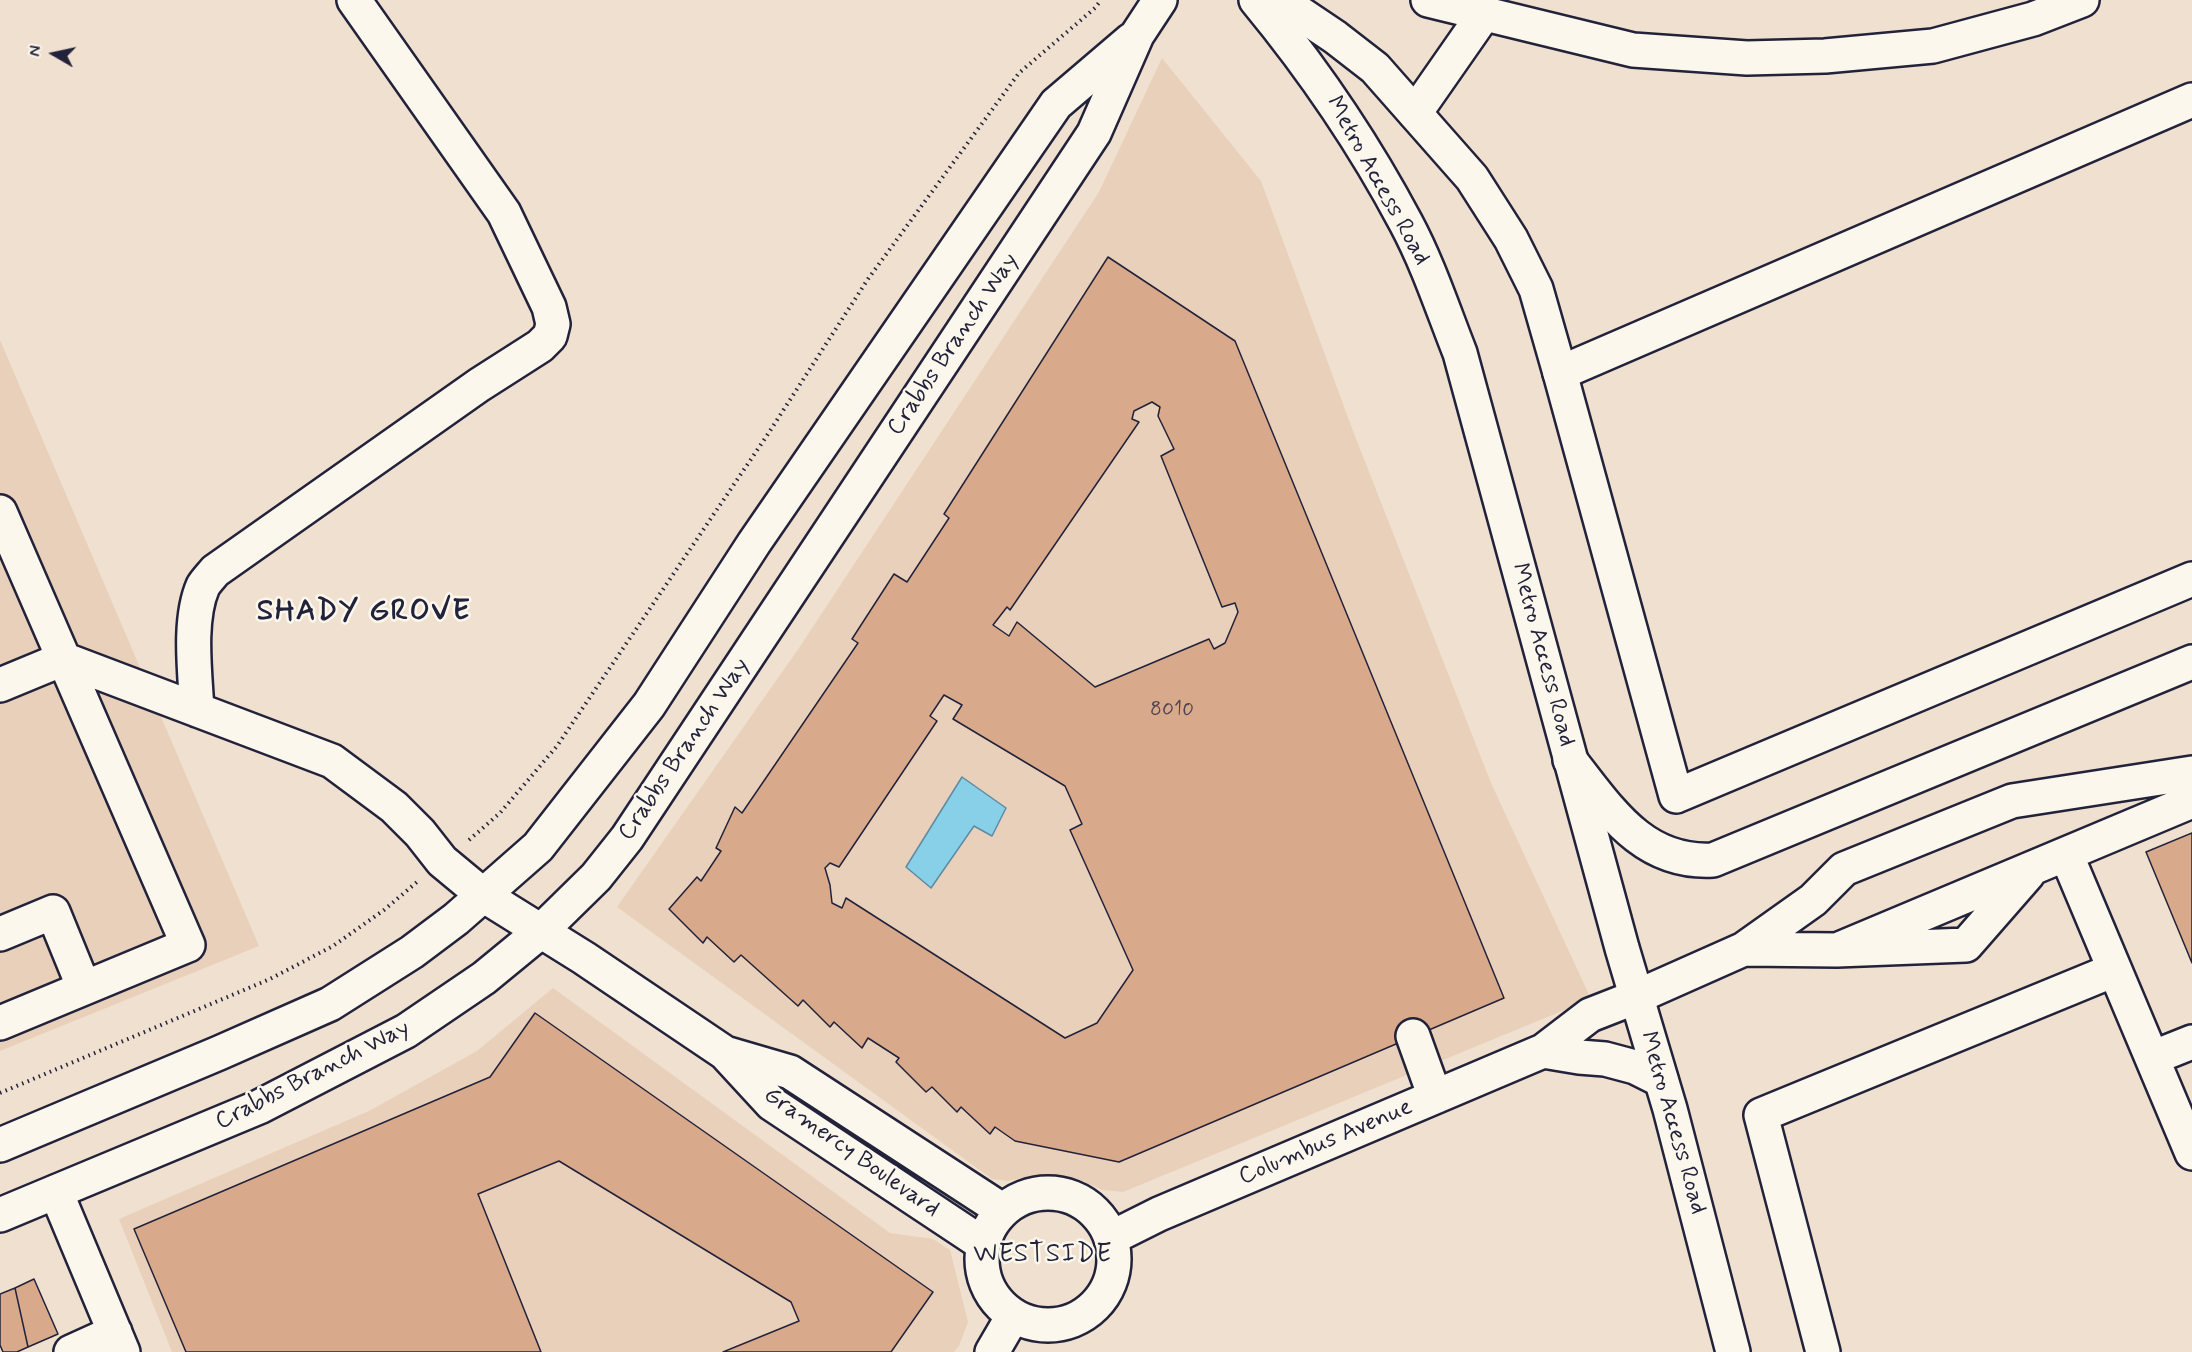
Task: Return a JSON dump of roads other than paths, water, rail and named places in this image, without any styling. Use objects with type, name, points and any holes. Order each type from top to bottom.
[{"type":"main road","points":[[197,710],[196,615],[204,585],[215,571],[479,385],[540,346],[550,336],[553,324],[549,307],[504,213],[354,0]]},
{"type":"main road","name":"Crabbs Branch Way","points":[[0,1215],[260,1107],[406,1031],[484,978],[540,932],[596,877],[627,838],[1094,133],[1137,35],[1160,0]]},
{"type":"main road","name":"Metro Access Road","points":[[1256,0],[1330,96],[1407,224],[1434,284],[1460,353],[1570,760],[1661,1080],[1733,1352]]},
{"type":"main road","points":[[1280,0],[1335,37],[1375,68],[1415,113],[1472,178],[1511,239],[1536,289],[1676,796],[2192,579]]},
{"type":"main road","points":[[1428,0],[1633,50],[1747,58],[1826,56],[1933,46],[2033,19],[2082,0]]},
{"type":"main road","points":[[1415,113],[1484,14]]},
{"type":"main road","name":"Crabbs Branch Way","points":[[0,1145],[330,1004],[412,952],[456,919],[538,847],[649,705],[754,543],[1056,104],[1137,35]]},
{"type":"main road","points":[[1560,373],[2192,100]]},
{"type":"main road","points":[[0,512],[188,945],[0,1023]]},
{"type":"main road","points":[[0,685],[63,659]]},
{"type":"main road","name":"Gramercy Boulevard","points":[[63,659],[332,761],[394,807],[420,833],[442,861],[483,896],[584,958],[725,1053],[772,1104],[983,1244]]},
{"type":"main road","points":[[1570,760],[1621,823],[1642,840],[1683,859],[1713,860],[2192,662]]},
{"type":"main road","points":[[1744,949],[1814,900],[1844,869],[1912,840],[2012,801],[2192,773]]},
{"type":"main road","points":[[1838,950],[2192,801]]},
{"type":"main road","points":[[2066,854],[2192,1153]]},
{"type":"main road","points":[[1744,949],[1838,950],[1966,945],[2034,867]]},
{"type":"main road","points":[[0,934],[53,912],[84,988]]},
{"type":"main road","name":"Columbus Avenue","points":[[1111,1238],[1159,1214],[1543,1051],[1590,1015],[1744,949]]},
{"type":"main road","points":[[1824,1352],[1761,1115],[2114,970]]},
{"type":"main road","points":[[1413,1036],[1435,1097]]},
{"type":"main road","points":[[2152,1058],[2192,1042]]},
{"type":"main road","points":[[1543,1051],[1579,1058],[1605,1059],[1635,1067],[1661,1080]]},
{"type":"main road","name":"Gramercy Boulevard","points":[[725,1053],[790,1072],[1002,1210]]},
{"type":"main road","points":[[56,1192],[119,1342],[70,1352]]},
{"type":"main road","points":[[1055,1192],[1073,1197],[1089,1207],[1102,1221],[1111,1238],[1114,1255],[1113,1273],[1107,1290],[1096,1305],[1082,1316],[1065,1323],[1048,1326],[1030,1323],[1013,1316],[998,1303],[986,1285],[981,1265],[983,1244],[990,1225],[1002,1210],[1018,1199],[1036,1193],[1055,1192]]},
{"type":"main road","points":[[992,1352],[1013,1316]]},
{"type":"water","points":[[962,777],[1006,808],[992,836],[974,826],[931,888],[906,867]]},
{"type":"district","name":"SHADY GROVE","points":[[364,613]]},
{"type":"district","name":"WESTSIDE","points":[[1043,1256]]}]
